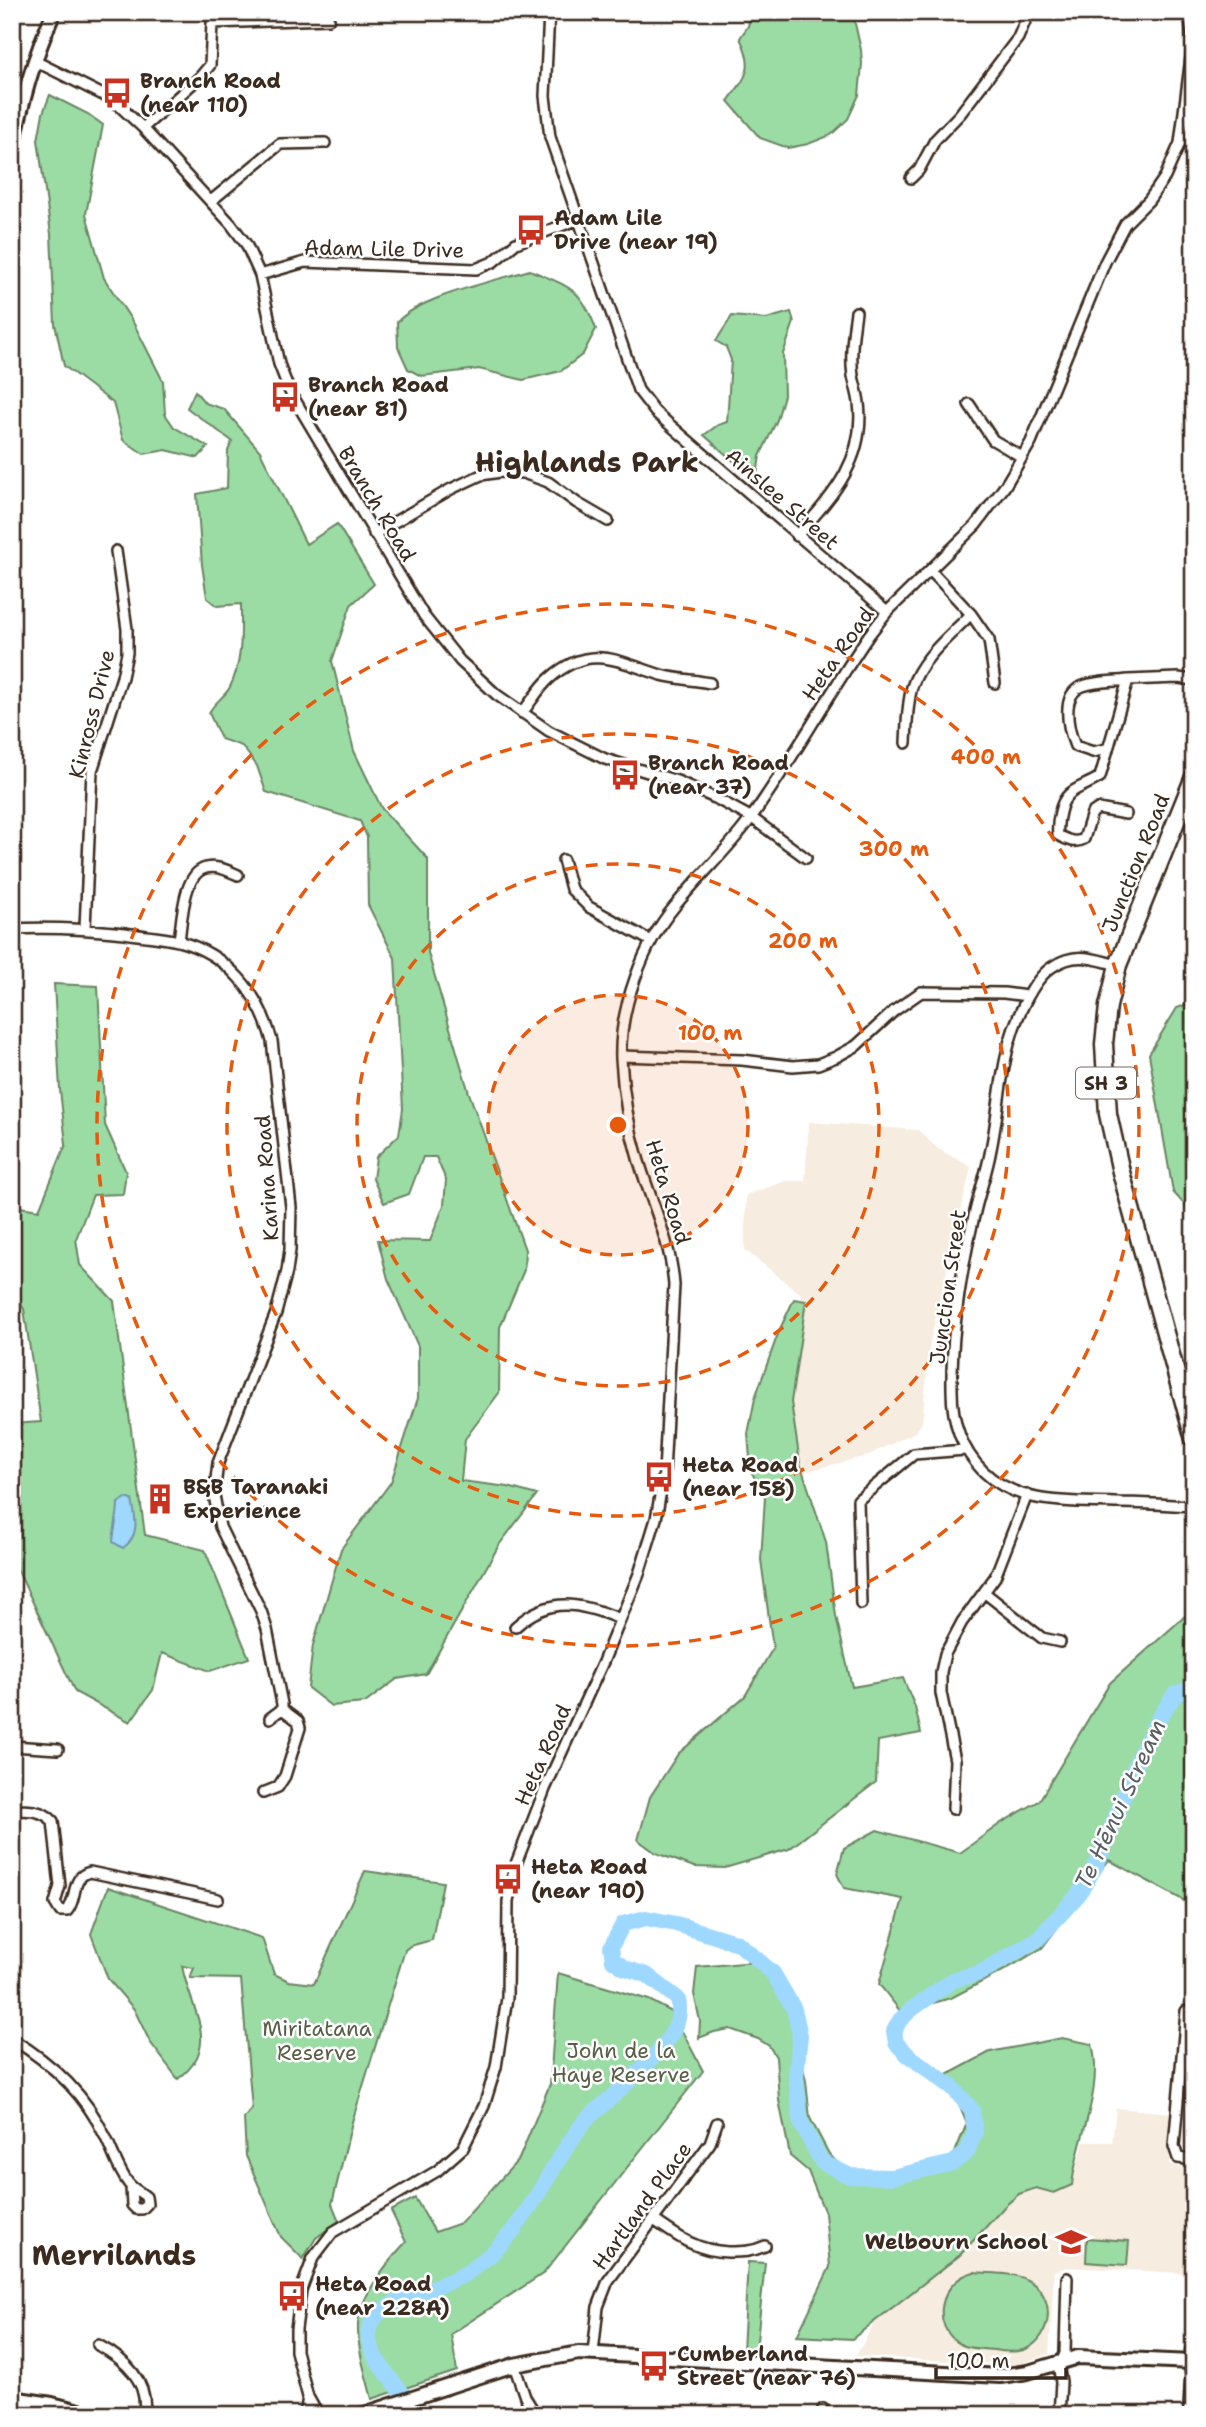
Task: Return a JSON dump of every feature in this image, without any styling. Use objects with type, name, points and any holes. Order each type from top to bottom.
[{"type":"highway","name":"Junction Road","points":[[1118,965],[1194,777]]},
{"type":"highway","name":"SH 3","points":[[1118,965],[1108,1006],[1104,1044],[1108,1114],[1121,1172],[1194,1439]]},
{"type":"highway","points":[[1194,2350],[1194,2372]]},
{"type":"highway","points":[[1192,2415],[1194,2382]]},
{"type":"main road","points":[[12,154],[17,109],[54,12]]},
{"type":"main road","points":[[361,2415],[514,2365],[566,2354],[593,2353],[1000,2376],[1028,2372],[1078,2357],[1193,2362]]},
{"type":"main road","points":[[12,2398],[52,2404],[95,2415]]},
{"type":"street","name":"Ainslee Street","points":[[549,12],[545,96],[547,122],[634,381],[642,397],[655,412],[887,612]]},
{"type":"street","points":[[911,178],[919,170],[935,140],[960,114],[1018,38],[1029,12]]},
{"type":"street","name":"Heta Road","points":[[318,2415],[308,2397],[298,2361],[296,2329],[301,2290],[313,2258],[333,2232],[437,2171],[463,2148],[484,2106],[496,2067],[507,1998],[508,1901],[514,1869],[545,1789],[580,1716],[620,1619],[649,1543],[661,1493],[674,1285],[671,1259],[625,1110],[621,1056],[633,986],[651,941],[673,908],[751,818],[850,663],[887,612],[976,525],[1005,486],[1031,442],[1105,262],[1125,224],[1149,200],[1165,177],[1180,143],[1193,42],[1189,12]]},
{"type":"street","points":[[143,128],[210,65],[212,23],[329,19]]},
{"type":"street","name":"Branch Road","points":[[35,61],[113,100],[211,201],[246,244],[260,275],[284,379],[424,616],[460,661],[497,695],[549,732],[605,759],[677,781],[751,818],[806,858]]},
{"type":"street","points":[[1182,125],[1194,127]]},
{"type":"street","points":[[211,201],[280,144],[325,143]]},
{"type":"street","name":"Adam Lile Drive","points":[[260,275],[305,262],[476,269],[494,262],[516,243],[579,219]]},
{"type":"street","points":[[797,536],[837,490],[855,449],[859,405],[853,374],[852,341],[856,312]]},
{"type":"street","points":[[969,404],[993,440],[1022,457]]},
{"type":"street","points":[[374,534],[451,489],[481,475],[500,472],[523,473],[548,482],[608,521]]},
{"type":"street","name":"Kinross Drive","points":[[85,928],[92,771],[127,653],[128,629],[116,551]]},
{"type":"street","points":[[930,570],[971,614],[989,640],[995,683]]},
{"type":"street","points":[[906,743],[907,710],[912,685],[923,665],[971,614]]},
{"type":"street","points":[[522,713],[549,679],[570,664],[597,657],[622,660],[665,676],[710,683]]},
{"type":"street","points":[[1106,749],[1093,752],[1075,746],[1067,721],[1073,694],[1082,686],[1128,680],[1194,680]]},
{"type":"street","points":[[1126,814],[1098,809],[1092,813],[1084,839],[1079,842],[1066,840],[1058,835],[1062,802],[1068,793],[1100,777],[1128,680]]},
{"type":"street","points":[[563,860],[571,889],[589,907],[651,941]]},
{"type":"street","points":[[179,941],[191,878],[207,867],[238,875]]},
{"type":"street","name":"Karina Road","points":[[12,929],[85,928],[179,941],[221,961],[234,972],[259,1003],[267,1020],[272,1041],[291,1207],[290,1250],[276,1312],[221,1455],[214,1495],[220,1527],[267,1629],[282,1709]]},
{"type":"street","name":"Junction Street","points":[[1118,965],[1076,956],[1051,967],[1027,996],[1009,1044],[991,1151],[974,1216],[955,1332],[951,1390],[955,1418],[965,1450],[985,1473],[997,1482],[1042,1500],[1194,1506]]},
{"type":"street","points":[[621,1056],[742,1060],[793,1066],[818,1064],[856,1046],[894,1011],[921,992],[1004,993],[1027,996]]},
{"type":"street","points":[[861,1604],[858,1500],[914,1454],[965,1450]]},
{"type":"street","points":[[953,1809],[956,1760],[941,1693],[941,1672],[945,1654],[953,1636],[985,1593],[1002,1562],[1027,1495]]},
{"type":"street","points":[[985,1593],[1042,1638],[1060,1642]]},
{"type":"street","points":[[515,1627],[538,1610],[571,1604],[586,1606],[620,1619]]},
{"type":"street","points":[[263,1793],[278,1787],[285,1776],[300,1728],[298,1721],[282,1709],[270,1718]]},
{"type":"street","points":[[12,1746],[58,1749]]},
{"type":"street","points":[[12,1811],[24,1809],[41,1813],[48,1815],[53,1821],[56,1829],[55,1851],[60,1886],[55,1903],[60,1911],[67,1911],[71,1907],[77,1882],[81,1875],[90,1872],[218,1899]]},
{"type":"street","points":[[1186,2011],[1174,2146],[1178,2158],[1194,2160]]},
{"type":"street","points":[[12,2039],[44,2060],[75,2090],[97,2121],[131,2187]]},
{"type":"street","name":"Hartland Place","points":[[593,2353],[596,2317],[608,2281],[710,2143],[718,2123]]},
{"type":"street","points":[[654,2220],[691,2246],[709,2251],[751,2252],[765,2246]]},
{"type":"street","points":[[1059,2415],[1059,2370],[1065,2353],[1067,2278]]},
{"type":"street","points":[[98,2345],[114,2354],[133,2371],[144,2391],[144,2415]]},
{"type":"street","points":[[514,2365],[525,2397],[536,2415]]},
{"type":"street","name":"Heta Road","points":[[305,2415],[308,2397]]},
{"type":"shaded area","points":[[809,1122],[918,1130],[938,1149],[971,1167],[930,1342],[922,1423],[915,1432],[867,1456],[791,1475],[784,1389],[802,1295],[745,1250],[746,1195],[786,1181],[805,1181]]},
{"type":"shaded area","name":"Welbourn School","points":[[1116,2108],[1171,2113],[1169,2164],[1187,2169],[1193,2176],[1184,2273],[1067,2267],[1054,2271],[1049,2354],[1017,2365],[856,2356],[894,2288],[1037,2180],[1076,2169],[1084,2142],[1112,2142]]},
{"type":"green space","points":[[751,12],[848,12],[854,19],[862,64],[859,95],[848,119],[831,135],[788,148],[760,138],[728,101],[747,71],[747,57],[740,38],[748,26]]},
{"type":"green space","points":[[50,95],[88,114],[103,125],[86,214],[104,278],[134,324],[163,381],[165,414],[174,427],[208,447],[198,458],[166,450],[144,454],[123,440],[113,403],[64,366],[55,324],[51,234],[38,140],[43,113]]},
{"type":"green space","points":[[530,270],[564,285],[585,304],[596,329],[583,354],[561,371],[523,380],[479,369],[421,376],[408,369],[398,347],[397,322],[408,313],[440,297]]},
{"type":"green space","points":[[791,312],[794,322],[783,354],[784,395],[777,420],[760,456],[756,481],[704,435],[727,422],[731,360],[726,347],[716,341],[732,316],[766,319]]},
{"type":"green space","points":[[195,391],[205,403],[224,409],[260,451],[306,544],[337,524],[374,584],[351,605],[332,661],[354,751],[382,809],[428,859],[428,953],[469,1093],[525,1250],[524,1270],[500,1327],[499,1393],[465,1439],[461,1481],[508,1487],[537,1495],[499,1545],[426,1674],[397,1679],[365,1703],[331,1706],[308,1688],[313,1645],[341,1549],[391,1482],[418,1398],[418,1346],[388,1279],[378,1240],[430,1241],[444,1205],[446,1180],[436,1157],[423,1157],[409,1194],[384,1203],[373,1179],[376,1157],[399,1135],[403,1109],[395,958],[368,905],[367,837],[360,821],[266,792],[257,766],[242,746],[221,739],[209,713],[228,691],[237,667],[241,604],[217,606],[207,598],[197,494],[227,488],[228,451],[232,441],[187,408]]},
{"type":"green space","points":[[54,984],[98,986],[105,1125],[126,1172],[123,1194],[93,1195],[76,1239],[80,1265],[114,1301],[145,1535],[205,1550],[249,1658],[210,1671],[162,1653],[153,1690],[130,1722],[75,1692],[12,1558],[12,1424],[41,1422],[24,1309],[12,1290],[12,1183],[20,1207],[39,1210],[66,1144]]},
{"type":"green space","points":[[1194,1002],[1194,1215],[1173,1192],[1149,1054],[1177,1008]]},
{"type":"green space","points":[[794,1299],[806,1301],[791,1402],[800,1463],[826,1542],[836,1616],[852,1687],[903,1678],[915,1707],[921,1733],[878,1741],[876,1782],[789,1849],[725,1868],[694,1867],[656,1853],[638,1840],[650,1797],[678,1754],[745,1696],[773,1648],[761,1560],[765,1497],[751,1471],[748,1434],[755,1398],[779,1331]]},
{"type":"green space","points":[[1194,1608],[1194,1906],[1109,1860],[1042,1948],[951,1998],[901,2012],[879,1984],[903,1899],[844,1888],[837,1874],[844,1848],[877,1830],[960,1853],[1001,1823],[1039,1801],[1110,1683]]},
{"type":"green space","name":"Miritatana Reserve","points":[[365,1871],[443,1882],[432,1940],[405,1950],[352,2122],[332,2204],[339,2221],[316,2238],[303,2259],[281,2237],[246,2156],[244,2118],[252,2109],[241,1979],[190,1978],[194,1968],[182,1966],[200,2026],[201,2040],[199,2053],[178,2079],[150,2042],[134,2009],[108,1979],[91,1934],[108,1887],[262,1938],[274,1974],[289,1981],[314,1984]]},
{"type":"green space","points":[[767,1961],[780,1987],[796,2034],[806,2081],[810,2118],[829,2154],[845,2171],[866,2175],[900,2173],[935,2165],[954,2155],[967,2123],[947,2075],[990,2052],[1062,2038],[1092,2044],[1095,2079],[1072,2185],[1054,2193],[1036,2188],[1019,2194],[960,2255],[852,2339],[797,2336],[830,2267],[825,2213],[808,2171],[790,2156],[779,2100],[776,2057],[769,2046],[758,2039],[730,2029],[699,2038],[700,2021],[694,1994],[697,1967]]},
{"type":"green space","name":"John de la Haye Reserve","points":[[558,1973],[649,2000],[672,2012],[703,2071],[544,2273],[451,2334],[457,2371],[372,2399],[360,2353],[359,2315],[383,2269],[406,2242],[391,2211],[415,2198],[435,2232],[461,2223],[519,2159],[550,2084]]},
{"type":"green space","points":[[1087,2238],[1129,2241],[1127,2265],[1086,2262]]},
{"type":"green space","points":[[748,2262],[765,2263],[756,2351],[743,2350]]},
{"type":"green space","points":[[974,2272],[1015,2276],[1036,2286],[1043,2295],[1048,2315],[1042,2335],[1035,2343],[1026,2349],[1006,2352],[962,2345],[951,2337],[945,2327],[942,2305],[953,2284]]},
{"type":"water","points":[[126,1498],[132,1500],[135,1527],[132,1538],[123,1548],[113,1542],[118,1503]]},
{"type":"waterway","name":"Te Hēnui Stream","points":[[419,2415],[386,2374],[372,2351],[369,2329],[374,2319],[394,2303],[465,2274],[497,2248],[524,2216],[584,2122],[643,2068],[666,2043],[677,2023],[678,1999],[647,1975],[625,1968],[613,1960],[611,1947],[623,1924],[646,1918],[738,1943],[773,1973],[794,2009],[800,2035],[796,2077],[801,2123],[822,2162],[850,2176],[892,2177],[953,2163],[967,2152],[975,2132],[972,2110],[952,2087],[896,2043],[894,2031],[900,2020],[912,2009],[953,1980],[980,1973],[1038,1939],[1078,1895],[1098,1862],[1138,1759],[1155,1724],[1175,1694],[1194,1688]]},
{"type":"place","name":"Branch Road (near 110)","points":[[117,93]]},
{"type":"place","name":"Adam Lile Drive (near 19)","points":[[531,230]]},
{"type":"place","name":"Branch Road (near 81)","points":[[285,397]]},
{"type":"place","name":"Branch Road (near 37)","points":[[625,775]]},
{"type":"place","name":"Heta Road (near 158)","points":[[659,1477]]},
{"type":"place","name":"B&B Taranaki Experience","points":[[160,1499]]},
{"type":"place","name":"Heta Road (near 190)","points":[[508,1879]]},
{"type":"place","name":"Welbourn School","points":[[1071,2242]]},
{"type":"place","name":"Heta Road (near 228A)","points":[[292,2296]]},
{"type":"place","name":"Cumberland Street (near 76)","points":[[654,2366]]},
{"type":"district","name":"Highlands Park","points":[[587,462]]},
{"type":"district","name":"Merrilands","points":[[114,2255]]}]
